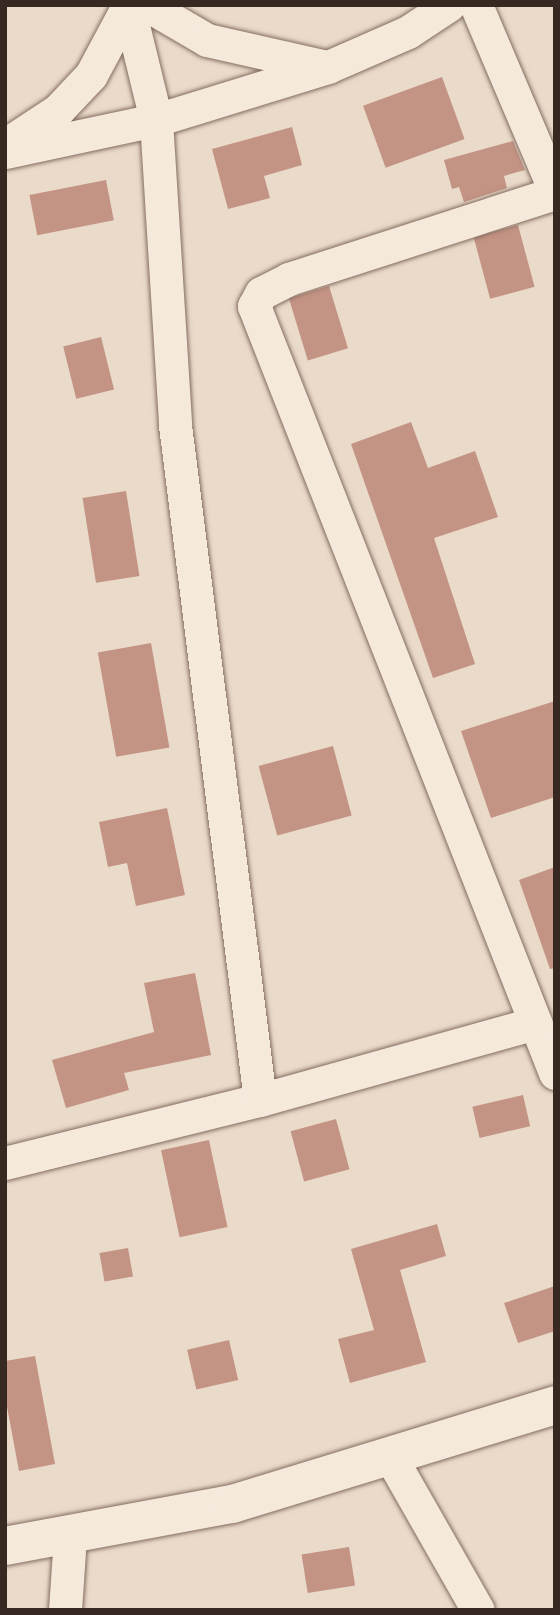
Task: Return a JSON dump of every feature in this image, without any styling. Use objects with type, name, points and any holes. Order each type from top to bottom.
[{"type":"street","points":[[147,5],[208,40],[328,67]]},
{"type":"street","points":[[5,152],[156,120],[328,67],[408,32],[449,5]]},
{"type":"street","points":[[476,5],[555,192],[289,279],[261,293],[254,306],[555,1073]]},
{"type":"street","points":[[128,6],[156,120],[174,425],[260,1100]]},
{"type":"street","points":[[5,145],[58,110],[91,75],[128,6]]},
{"type":"street","points":[[5,1163],[260,1100],[535,1023]]},
{"type":"street","points":[[5,1546],[70,1537],[232,1504],[555,1405]]},
{"type":"street","points":[[390,1456],[478,1610]]},
{"type":"street","points":[[65,1610],[70,1537]]},
{"type":"building","points":[[442,77],[465,139],[386,168],[363,106]]},
{"type":"building","points":[[292,127],[302,165],[264,176],[270,198],[228,209],[212,149]]},
{"type":"building","points":[[513,141],[525,170],[504,176],[507,188],[464,202],[459,187],[452,189],[444,160]]},
{"type":"building","points":[[106,180],[114,220],[37,235],[29,195]]},
{"type":"building","points":[[518,225],[535,287],[490,299],[474,237]]},
{"type":"building","points":[[329,286],[348,348],[308,360],[289,298]]},
{"type":"building","points":[[101,337],[114,389],[76,399],[63,346]]},
{"type":"building","points":[[411,422],[428,468],[475,451],[498,517],[434,538],[475,664],[433,678],[351,444]]},
{"type":"building","points":[[126,491],[139,576],[96,583],[83,498]]},
{"type":"building","points":[[151,643],[169,747],[116,757],[98,652]]},
{"type":"building","points":[[555,701],[555,797],[491,818],[461,731]]},
{"type":"building","points":[[333,746],[352,816],[277,835],[259,766]]},
{"type":"building","points":[[167,808],[185,895],[136,906],[127,863],[108,867],[99,822]]},
{"type":"building","points":[[555,867],[555,968],[550,969],[519,880]]},
{"type":"building","points":[[195,973],[211,1055],[124,1073],[129,1090],[66,1108],[52,1060],[154,1032],[144,983]]},
{"type":"building","points":[[523,1095],[530,1126],[480,1138],[472,1107]]},
{"type":"building","points":[[336,1119],[349,1169],[304,1181],[291,1131]]},
{"type":"building","points":[[209,1140],[228,1227],[180,1237],[161,1150]]},
{"type":"building","points":[[437,1224],[446,1256],[400,1270],[426,1362],[350,1383],[338,1339],[374,1330],[351,1249]]},
{"type":"building","points":[[128,1248],[133,1277],[104,1282],[99,1253]]},
{"type":"building","points":[[555,1286],[555,1331],[518,1343],[504,1303]]},
{"type":"building","points":[[229,1340],[238,1380],[196,1390],[187,1350]]},
{"type":"building","points":[[35,1356],[55,1464],[19,1471],[5,1396],[5,1361]]},
{"type":"building","points":[[349,1547],[355,1586],[308,1593],[302,1555]]}]
